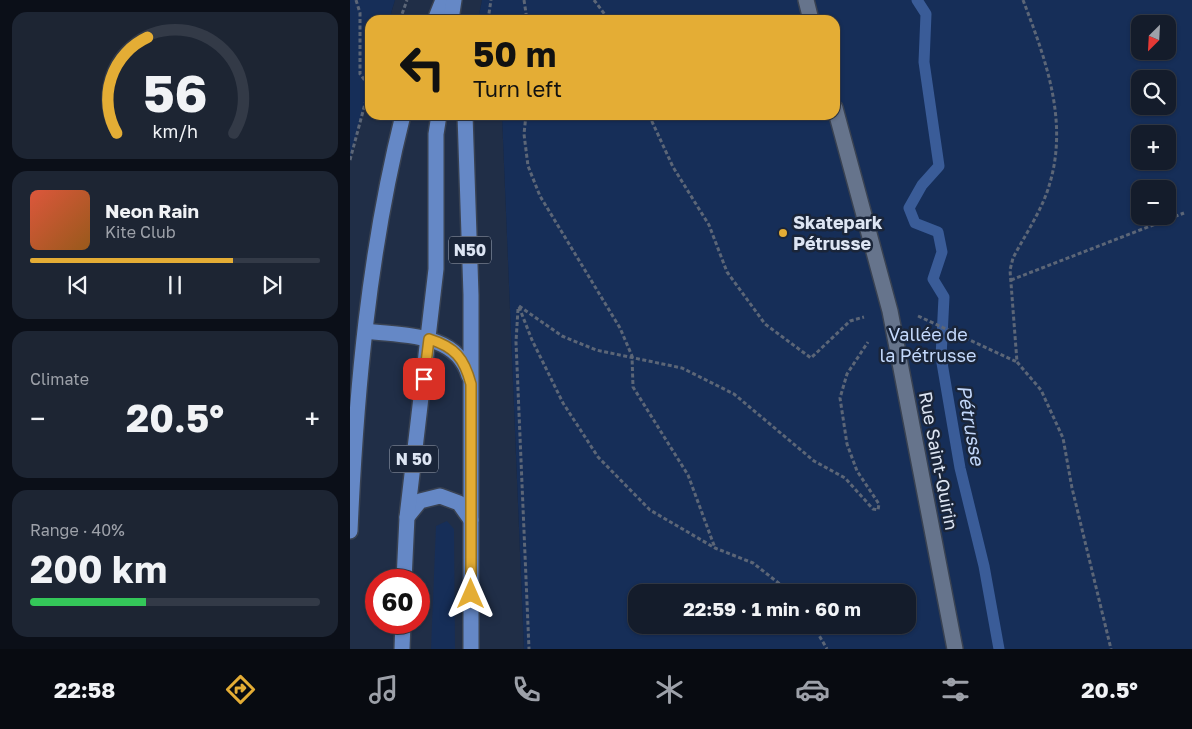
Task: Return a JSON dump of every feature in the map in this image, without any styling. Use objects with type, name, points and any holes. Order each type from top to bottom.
[{"type":"main road","points":[[437,15],[443,0]]},
{"type":"main road","points":[[452,15],[454,0]]},
{"type":"main road","points":[[461,0],[461,15]]},
{"type":"main road","points":[[350,531],[356,423],[366,332],[390,170],[402,120]]},
{"type":"main road","name":"N 50","points":[[405,569],[407,518],[436,269],[436,134],[438,120]]},
{"type":"main road","name":"N50","points":[[465,120],[471,274],[471,384]]},
{"type":"main road","points":[[366,332],[429,339],[445,344],[458,355],[467,369],[471,384],[471,649]]},
{"type":"main road","name":"N 50","points":[[407,518],[420,501],[440,496],[459,503],[471,520]]},
{"type":"main road","points":[[402,649],[403,634]]},
{"type":"lane","points":[[806,0],[810,15]]},
{"type":"lane","name":"Rue Saint-Quirin","points":[[838,120],[890,311],[955,649]]},
{"type":"path","points":[[356,0],[360,13],[360,74],[365,80]]},
{"type":"path","points":[[402,15],[407,0]]},
{"type":"path","points":[[489,15],[491,0]]},
{"type":"path","points":[[524,0],[526,15]]},
{"type":"path","points":[[594,0],[605,15]]},
{"type":"path","points":[[1017,362],[1010,270],[1013,258],[1049,188],[1057,153],[1056,113],[1044,54],[1023,0]]},
{"type":"path","points":[[350,160],[365,101]]},
{"type":"path","points":[[525,120],[524,134],[528,166],[540,196],[620,328],[632,356],[633,387],[688,475],[715,548]]},
{"type":"path","points":[[651,120],[673,167],[709,225],[727,272],[765,324],[811,358],[850,321],[890,311]]},
{"type":"path","points":[[1011,280],[1184,213]]},
{"type":"path","points":[[519,306],[562,336],[596,350],[632,356],[682,368],[734,394],[814,461],[845,478],[873,509],[878,510],[879,504],[857,470],[847,444],[840,398],[847,374],[862,351]]},
{"type":"path","points":[[519,306],[532,340],[563,403],[598,457],[650,510],[715,548],[753,563],[780,584]]},
{"type":"path","points":[[519,306],[516,342],[529,649]]},
{"type":"path","points":[[911,313],[1017,362],[1041,390],[1063,438],[1072,488],[1111,649]]},
{"type":"path","points":[[818,634],[827,649]]},
{"type":"shaded area","points":[[395,0],[482,0],[479,15],[390,15]]},
{"type":"shaded area","points":[[365,102],[365,120],[502,120],[524,649],[350,649],[350,160]]},
{"type":"green space","points":[[350,0],[395,0],[390,15],[365,15],[365,102],[350,160]]},
{"type":"green space","name":"Vallée de la Pétrusse","points":[[482,0],[1192,0],[1192,649],[524,649],[502,120],[840,120],[840,15],[479,15]]},
{"type":"green space","points":[[447,521],[454,529],[455,649],[431,649],[436,526]]},
{"type":"waterway","name":"Pétrusse","points":[[917,0],[926,14],[924,62],[939,166],[922,185],[909,208],[915,223],[938,232],[942,252],[933,279],[944,297],[941,357],[960,468],[984,566],[999,649]]},
{"type":"place","name":"Skatepark Pétrusse","points":[[783,233]]},
{"type":"route","points":[[424,379],[429,339],[445,344],[458,355],[467,369],[471,384],[471,594]]}]
